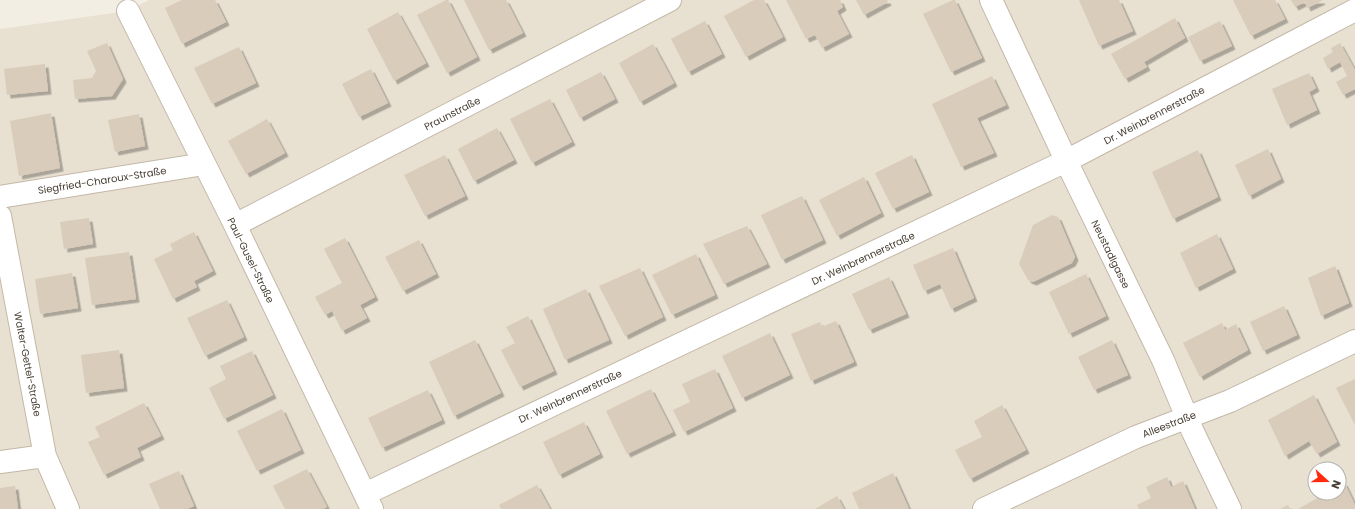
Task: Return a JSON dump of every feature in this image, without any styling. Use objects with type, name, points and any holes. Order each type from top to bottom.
[{"type":"street","name":"Praunstraße","points":[[235,225],[670,0]]},
{"type":"street","name":"Neustadlgasse","points":[[991,0],[1066,161],[1163,360],[1187,417],[1230,509]]},
{"type":"street","name":"Dr. Weinbrennerstraße","points":[[369,501],[1066,161],[1355,10]]},
{"type":"street","name":"Paul-Gusel-Straße","points":[[128,11],[235,225],[369,501]]},
{"type":"street","name":"Siegfried-Charoux-Straße","points":[[0,196],[204,164]]},
{"type":"street","name":"Walter-Gettel-Straße","points":[[0,216],[45,456],[68,509]]},
{"type":"street","name":"Alleestraße","points":[[984,509],[1136,437],[1230,401],[1355,341]]},
{"type":"street","points":[[0,462],[45,456]]},
{"type":"shaded area","points":[[149,0],[1355,0],[1355,509],[0,509],[0,29],[128,11]]},
{"type":"building","points":[[182,0],[215,0],[226,22],[182,44],[165,8]]},
{"type":"building","points":[[448,0],[477,57],[447,73],[417,15]]},
{"type":"building","points":[[464,0],[506,0],[523,33],[489,50]]},
{"type":"building","points":[[754,0],[764,0],[783,37],[746,57],[724,16]]},
{"type":"building","points":[[786,0],[840,0],[843,7],[837,11],[849,34],[822,48],[815,35],[806,39]]},
{"type":"building","points":[[856,0],[887,0],[888,2],[864,15]]},
{"type":"building","points":[[955,0],[982,58],[951,72],[923,14]]},
{"type":"building","points":[[1079,0],[1119,0],[1133,31],[1099,46]]},
{"type":"building","points":[[1233,0],[1275,0],[1285,19],[1251,36]]},
{"type":"building","points":[[1291,0],[1322,1],[1307,8],[1305,2],[1295,7]]},
{"type":"building","points":[[398,12],[426,63],[394,81],[367,29]]},
{"type":"building","points":[[1175,18],[1185,38],[1144,62],[1147,67],[1125,79],[1111,54]]},
{"type":"building","points":[[705,21],[722,54],[688,72],[671,39]]},
{"type":"building","points":[[1220,21],[1232,46],[1200,61],[1188,37]]},
{"type":"building","points":[[107,43],[123,79],[112,96],[75,99],[73,80],[92,78],[96,71],[87,51]]},
{"type":"building","points":[[1340,43],[1355,70],[1355,89],[1343,95],[1336,82],[1347,76],[1340,62],[1328,69],[1323,58],[1333,52],[1331,48]]},
{"type":"building","points":[[653,44],[674,83],[640,102],[619,63]]},
{"type":"building","points":[[239,47],[256,83],[212,104],[194,68]]},
{"type":"building","points":[[45,64],[48,91],[7,95],[4,69]]},
{"type":"building","points":[[371,69],[388,103],[359,117],[342,84]]},
{"type":"building","points":[[601,72],[615,99],[580,118],[566,90]]},
{"type":"building","points":[[1309,73],[1316,88],[1309,92],[1317,110],[1287,125],[1272,89]]},
{"type":"building","points":[[992,76],[1006,105],[977,118],[994,153],[961,167],[932,104]]},
{"type":"building","points":[[550,99],[572,142],[532,163],[510,119]]},
{"type":"building","points":[[51,113],[60,168],[19,176],[10,121]]},
{"type":"building","points":[[139,114],[145,146],[115,152],[108,120]]},
{"type":"building","points":[[267,119],[285,153],[246,174],[228,141]]},
{"type":"building","points":[[497,128],[514,160],[474,181],[458,149]]},
{"type":"building","points":[[1268,149],[1281,179],[1249,196],[1235,165]]},
{"type":"building","points":[[1198,150],[1218,197],[1173,219],[1152,172]]},
{"type":"building","points":[[445,155],[465,196],[425,216],[404,175]]},
{"type":"building","points":[[912,155],[929,192],[893,209],[875,173]]},
{"type":"building","points":[[864,177],[881,213],[837,236],[819,200]]},
{"type":"building","points":[[802,196],[823,240],[782,260],[761,215]]},
{"type":"building","points":[[1052,215],[1058,217],[1075,257],[1072,263],[1033,282],[1028,280],[1019,264],[1033,225]]},
{"type":"building","points":[[89,218],[93,244],[64,249],[60,222]]},
{"type":"building","points":[[747,226],[767,264],[724,284],[703,244]]},
{"type":"building","points":[[194,232],[213,271],[194,281],[197,287],[173,299],[154,259],[173,250],[170,244]]},
{"type":"building","points":[[1217,234],[1233,269],[1196,288],[1180,253]]},
{"type":"building","points":[[345,238],[375,297],[360,305],[367,318],[342,331],[332,311],[325,315],[315,297],[342,283],[324,249]]},
{"type":"building","points":[[419,240],[436,274],[403,291],[385,257]]},
{"type":"building","points":[[953,248],[974,298],[951,309],[940,284],[924,291],[913,265]]},
{"type":"building","points":[[129,252],[136,299],[92,305],[85,258]]},
{"type":"building","points":[[696,254],[715,295],[672,315],[652,275]]},
{"type":"building","points":[[1335,266],[1349,303],[1321,316],[1308,278]]},
{"type":"building","points":[[640,268],[663,317],[625,336],[599,286]]},
{"type":"building","points":[[72,273],[78,308],[40,314],[35,279]]},
{"type":"building","points":[[1086,274],[1106,316],[1069,334],[1049,292]]},
{"type":"building","points":[[889,277],[906,314],[869,330],[852,294]]},
{"type":"building","points":[[586,289],[609,340],[565,360],[543,309]]},
{"type":"building","points":[[227,300],[244,337],[205,356],[187,318]]},
{"type":"building","points":[[1284,306],[1297,335],[1263,351],[1250,322]]},
{"type":"building","points":[[528,316],[554,371],[520,387],[501,350],[515,343],[506,327]]},
{"type":"building","points":[[836,321],[854,362],[811,381],[791,334],[820,322],[822,327]]},
{"type":"building","points":[[1222,323],[1225,330],[1236,324],[1248,350],[1200,377],[1183,343]]},
{"type":"building","points":[[770,333],[790,375],[742,398],[722,356]]},
{"type":"building","points":[[475,340],[501,393],[454,416],[429,362]]},
{"type":"building","points":[[1112,340],[1128,375],[1094,390],[1078,357]]},
{"type":"building","points":[[119,350],[124,388],[86,393],[81,355]]},
{"type":"building","points":[[252,351],[273,395],[224,419],[209,388],[226,379],[220,366]]},
{"type":"building","points":[[715,369],[733,408],[684,432],[673,410],[690,402],[682,384]]},
{"type":"building","points":[[1355,379],[1355,425],[1336,388]]},
{"type":"building","points":[[651,389],[673,432],[627,454],[606,411]]},
{"type":"building","points":[[428,390],[442,420],[382,448],[368,418]]},
{"type":"building","points":[[1314,395],[1337,442],[1317,454],[1309,441],[1285,456],[1268,420]]},
{"type":"building","points":[[144,403],[161,436],[137,448],[141,457],[104,475],[88,442],[100,437],[95,427]]},
{"type":"building","points":[[1002,405],[1026,450],[970,479],[955,450],[982,437],[974,421]]},
{"type":"building","points":[[282,409],[301,450],[257,471],[237,431]]},
{"type":"building","points":[[584,422],[600,454],[559,475],[543,442]]},
{"type":"building","points":[[307,469],[327,507],[323,509],[285,509],[273,486]]},
{"type":"building","points":[[179,471],[194,506],[187,509],[160,509],[149,484]]},
{"type":"building","points":[[893,473],[909,509],[859,509],[852,493]]},
{"type":"building","points":[[1167,477],[1171,487],[1183,481],[1195,509],[1139,509],[1137,505],[1151,498],[1146,487]]},
{"type":"building","points":[[537,485],[550,509],[501,509],[499,505]]},
{"type":"building","points":[[15,486],[18,509],[0,509],[0,488]]},
{"type":"building","points":[[1347,488],[1355,505],[1355,509],[1298,509],[1312,501],[1347,501]]},
{"type":"building","points":[[837,496],[844,509],[815,509]]},
{"type":"building","points":[[1288,505],[1290,509],[1280,509]]}]
